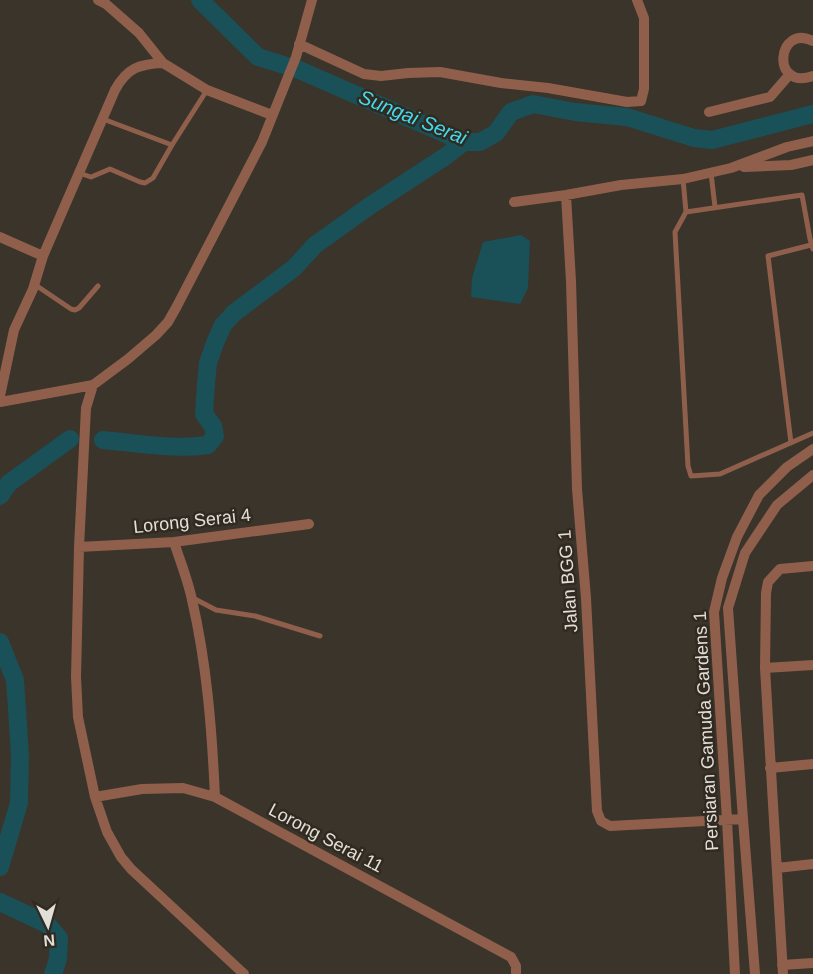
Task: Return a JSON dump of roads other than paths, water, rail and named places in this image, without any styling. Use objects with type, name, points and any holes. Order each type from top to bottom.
[{"type":"street","points":[[98,0],[106,4],[139,33],[163,63],[207,90],[272,115]]},
{"type":"street","points":[[0,402],[93,385],[128,359],[168,322],[262,142],[296,57],[312,0]]},
{"type":"street","points":[[299,44],[364,74],[381,76],[440,72],[627,102],[641,101],[644,89],[644,18],[637,0]]},
{"type":"street","points":[[813,41],[807,39],[791,41],[786,46],[782,59],[790,74],[800,78],[813,76]]},
{"type":"street","points":[[0,396],[14,330],[34,284],[43,256],[115,90],[121,79],[129,72],[145,64],[163,63]]},
{"type":"street","points":[[709,112],[770,97],[790,74]]},
{"type":"street","points":[[514,202],[621,185],[683,179],[731,168],[787,147],[813,141]]},
{"type":"street","points":[[731,168],[791,165],[813,160]]},
{"type":"street","name":"Jalan BGG 1","points":[[566,195],[572,281],[577,489],[586,598],[597,811],[601,821],[610,826],[743,819]]},
{"type":"street","points":[[0,237],[43,256]]},
{"type":"street","points":[[93,385],[86,408],[79,547],[76,677],[78,717],[95,797],[107,832],[121,857],[131,869],[244,974]]},
{"type":"street","name":"Persiaran Gamuda Gardens 1","points":[[735,974],[714,612],[722,578],[737,537],[759,495],[787,467],[813,449]]},
{"type":"street","name":"Persiaran Gamuda Gardens 1","points":[[755,974],[728,608],[745,553],[777,505],[813,475]]},
{"type":"street","name":"Lorong Serai 4","points":[[79,547],[174,542],[309,524]]},
{"type":"street","points":[[174,542],[192,598],[207,684],[213,738],[214,797]]},
{"type":"street","points":[[813,566],[780,569],[768,582],[765,668],[782,969],[813,963]]},
{"type":"street","points":[[765,668],[813,665]]},
{"type":"street","points":[[770,768],[813,764]]},
{"type":"street","name":"Lorong Serai 11","points":[[95,797],[142,789],[183,788],[214,797],[511,957],[516,966],[516,974]]},
{"type":"street","points":[[777,868],[813,864]]},
{"type":"lane","points":[[79,173],[91,177],[110,169],[140,182],[145,183],[153,178],[207,90]]},
{"type":"lane","points":[[104,119],[172,145]]},
{"type":"lane","points":[[711,173],[715,207]]},
{"type":"lane","points":[[683,179],[686,212],[675,232],[683,390],[688,466],[691,476],[720,474],[813,433]]},
{"type":"lane","points":[[686,212],[802,195],[812,247],[768,256],[791,443]]},
{"type":"lane","points":[[34,284],[75,310],[98,286]]},
{"type":"lane","points":[[192,598],[216,610],[255,616],[320,636]]},
{"type":"water","points":[[521,235],[530,241],[528,288],[520,304],[471,297],[472,278],[483,242]]},
{"type":"waterway","name":"Sungai Serai","points":[[200,0],[258,57],[297,69],[464,142],[480,142],[496,133],[511,112],[533,104],[575,112],[627,117],[694,138],[712,140],[813,114]]},
{"type":"waterway","points":[[103,440],[169,446],[208,445],[215,436],[213,426],[204,414],[208,363],[223,325],[234,313],[294,268],[315,245],[464,142]]},
{"type":"waterway","points":[[0,496],[9,483],[70,439]]},
{"type":"waterway","points":[[0,642],[15,680],[20,755],[19,803],[0,867]]},
{"type":"waterway","points":[[0,902],[47,924],[59,938],[58,959],[53,974]]}]
